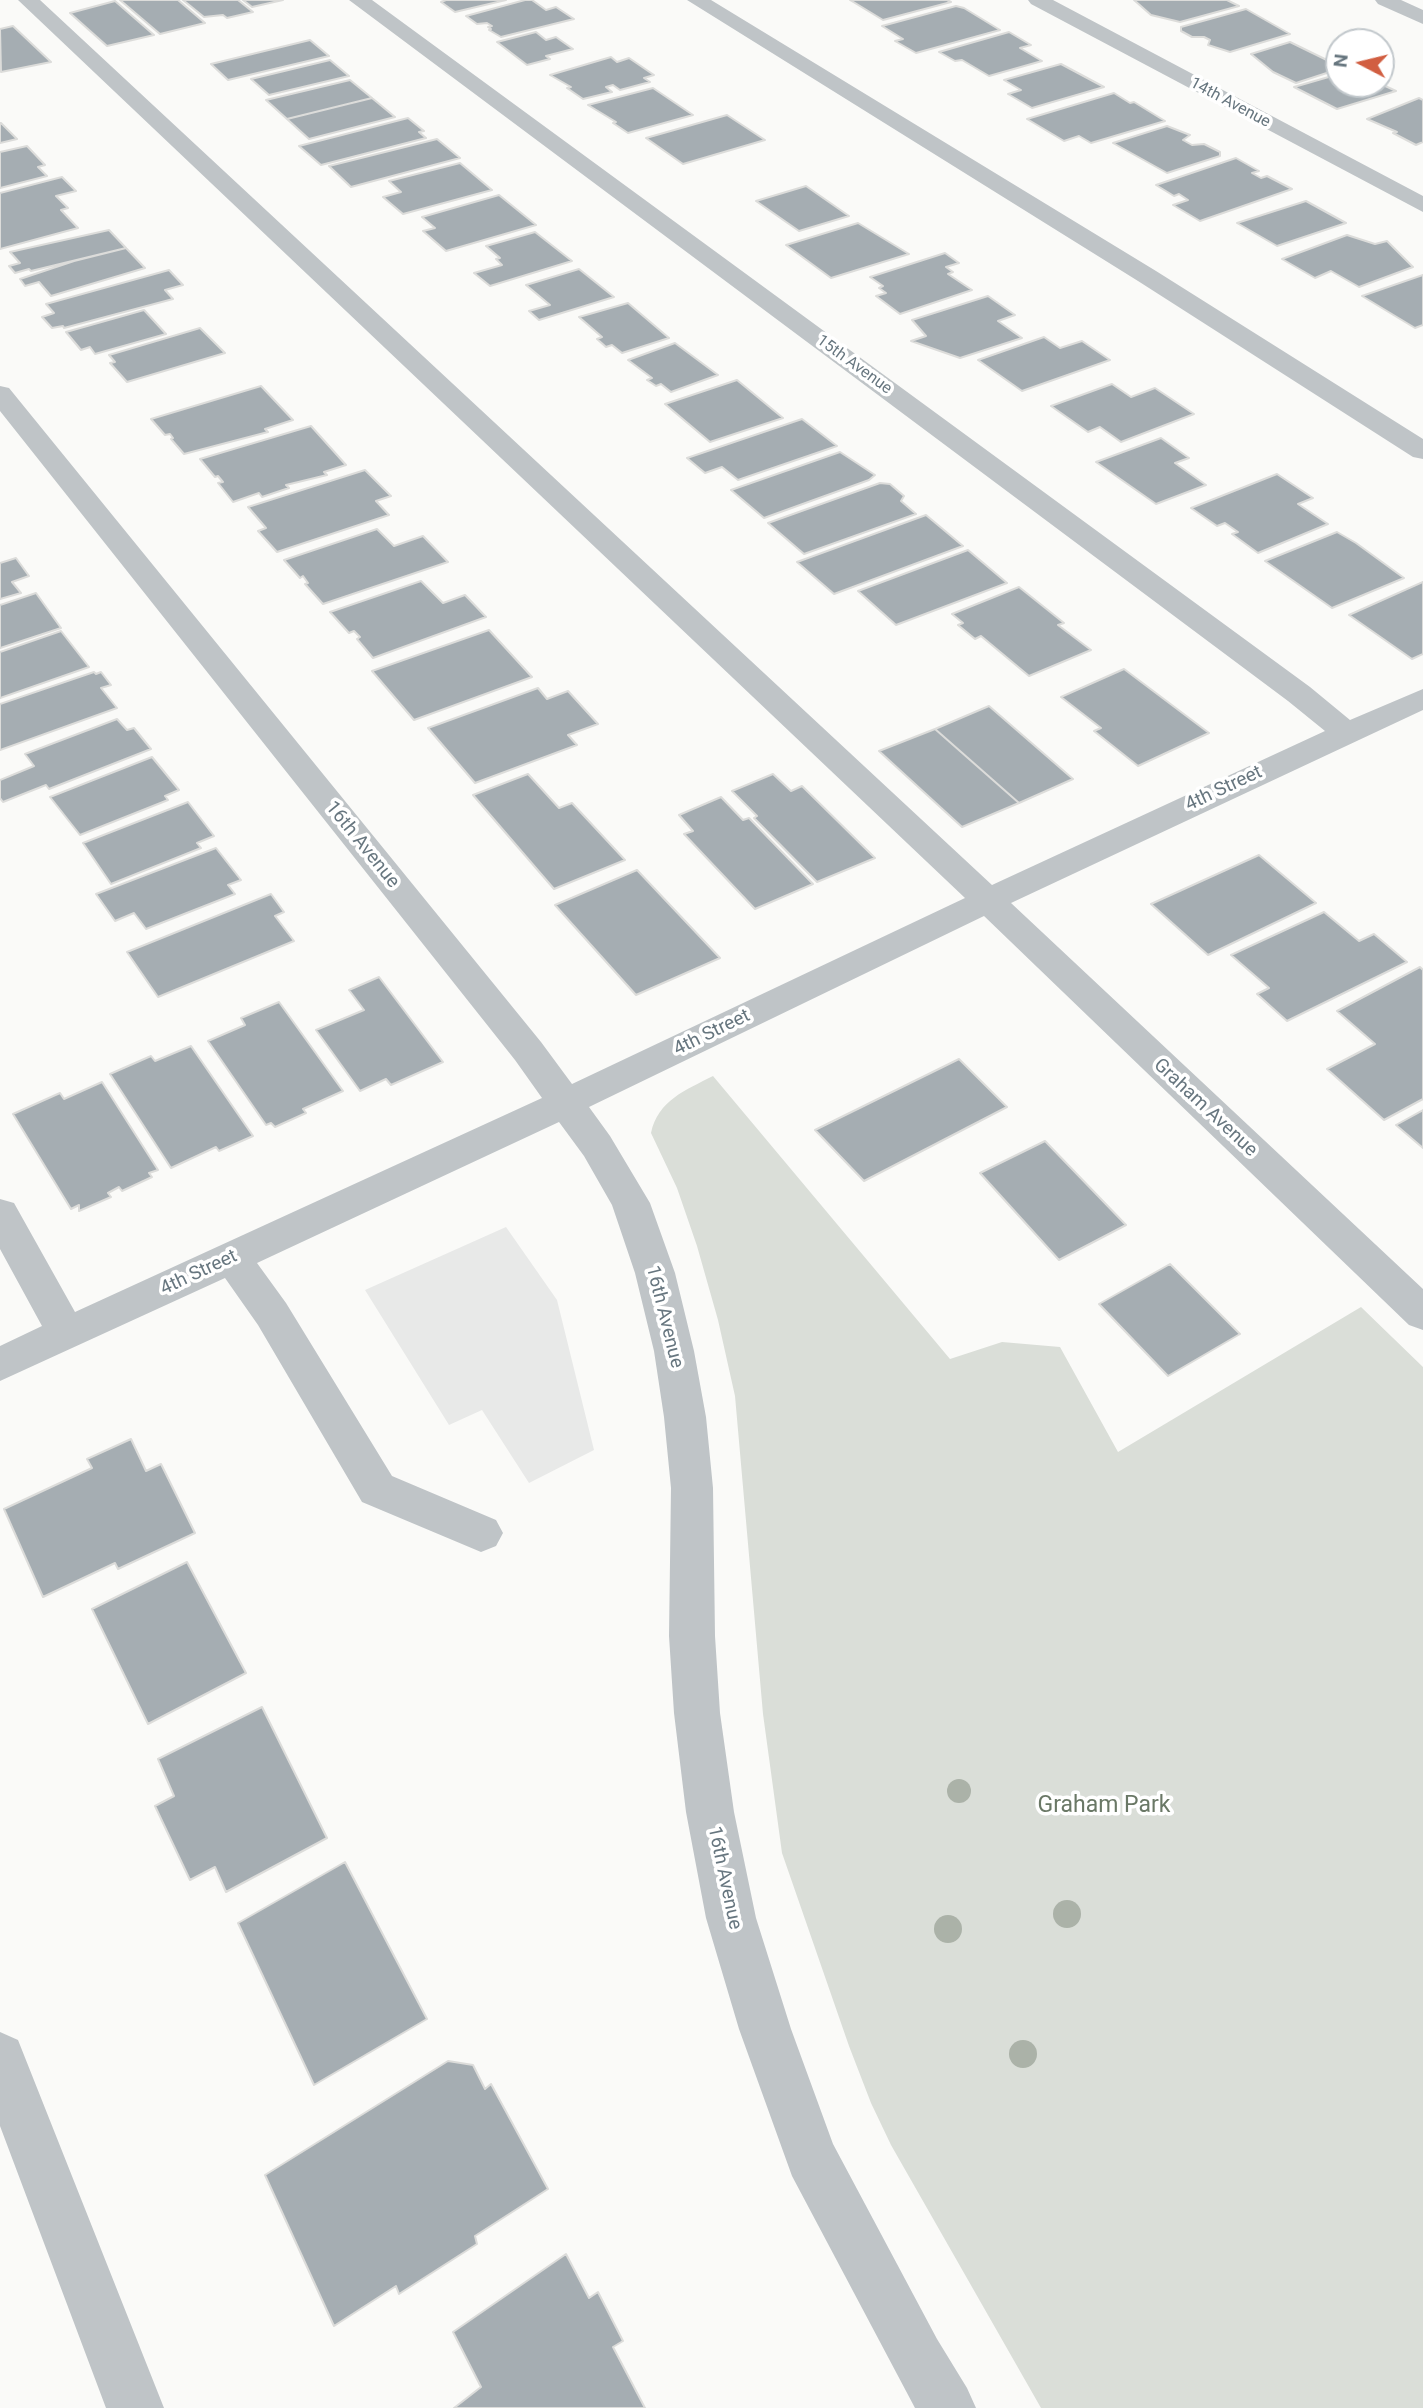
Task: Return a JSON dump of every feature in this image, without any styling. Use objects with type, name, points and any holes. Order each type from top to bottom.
[{"type":"street","name":"Graham Avenue","points":[[28,0],[987,900],[1423,1314]]},
{"type":"street","name":"15th Avenue","points":[[359,0],[1299,694],[1347,733]]},
{"type":"street","points":[[697,0],[1147,276],[1423,451]]},
{"type":"street","name":"14th Avenue","points":[[1038,0],[1423,205]]},
{"type":"street","points":[[1385,0],[1423,18]]},
{"type":"street","name":"16th Avenue","points":[[0,394],[528,1051],[604,1156],[631,1203],[655,1273],[674,1351],[685,1417],[692,1488],[692,1636],[697,1713],[710,1812],[731,1918],[765,2029],[811,2157],[916,2359],[947,2408]]},
{"type":"street","name":"4th Street","points":[[0,1364],[566,1103],[987,900],[1423,698]]},
{"type":"street","points":[[0,1214],[67,1334]]},
{"type":"street","points":[[232,1258],[272,1314],[377,1489],[481,1533]]},
{"type":"street","points":[[0,2058],[135,2408]]},
{"type":"shaded area","points":[[506,1227],[557,1300],[594,1450],[529,1483],[482,1410],[449,1425],[365,1290]]},
{"type":"green space","name":"Graham Park","points":[[713,1076],[950,1359],[1002,1342],[1060,1347],[1118,1452],[1361,1307],[1423,1367],[1423,2408],[1041,2408],[891,2145],[849,2046],[782,1853],[763,1714],[735,1396],[718,1320],[697,1246],[677,1188],[651,1133],[660,1112],[674,1097]]},
{"type":"building","points":[[120,0],[178,0],[205,23],[160,34]]},
{"type":"building","points":[[183,0],[238,0],[253,12],[227,18],[223,15],[204,17]]},
{"type":"building","points":[[243,0],[283,0],[252,7]]},
{"type":"building","points":[[506,0],[455,12],[441,2]]},
{"type":"building","points":[[532,0],[546,10],[556,7],[574,19],[501,37],[489,30],[491,29],[488,27],[492,26],[487,23],[477,24],[466,16]]},
{"type":"building","points":[[850,0],[947,0],[951,2],[883,20]]},
{"type":"building","points":[[1134,0],[1227,0],[1239,6],[1180,22],[1151,15]]},
{"type":"building","points":[[115,1],[154,35],[107,46],[70,13]]},
{"type":"building","points":[[956,6],[1000,30],[916,53],[895,41],[903,39],[882,26]]},
{"type":"building","points":[[1246,9],[1290,34],[1230,52],[1208,45],[1210,40],[1204,37],[1192,37],[1181,31],[1181,27]]},
{"type":"building","points":[[13,26],[51,62],[1,72],[0,29]]},
{"type":"building","points":[[536,32],[546,40],[556,37],[573,49],[546,56],[550,59],[527,65],[497,42]]},
{"type":"building","points":[[1009,32],[1031,45],[1020,48],[1042,61],[989,76],[962,60],[955,61],[939,52]]},
{"type":"building","points":[[310,40],[329,56],[228,80],[211,64]]},
{"type":"building","points":[[1290,42],[1325,59],[1325,74],[1296,83],[1273,72],[1251,54]]},
{"type":"building","points":[[611,57],[617,62],[629,58],[654,75],[644,78],[650,82],[620,90],[613,85],[606,87],[612,92],[583,99],[567,88],[571,87],[550,75]]},
{"type":"building","points":[[330,60],[349,76],[269,95],[251,79]]},
{"type":"building","points":[[1061,64],[1104,87],[1032,108],[1008,94],[1021,90],[1004,80]]},
{"type":"building","points":[[1325,78],[1325,98],[1373,98],[1337,109],[1294,87]]},
{"type":"building","points":[[350,80],[372,98],[287,119],[266,100]]},
{"type":"building","points":[[653,88],[693,115],[628,133],[613,123],[616,122],[588,105]]},
{"type":"building","points":[[1114,93],[1165,121],[1091,143],[1079,136],[1064,141],[1027,119]]},
{"type":"building","points":[[372,98],[395,117],[309,139],[287,119]]},
{"type":"building","points":[[1419,98],[1423,100],[1423,142],[1416,145],[1393,133],[1397,132],[1367,119]]},
{"type":"building","points":[[727,115],[765,140],[683,164],[646,138]]},
{"type":"building","points":[[408,118],[424,131],[419,132],[426,138],[321,165],[299,146]]},
{"type":"building","points":[[1,123],[17,139],[0,143]]},
{"type":"building","points":[[1167,126],[1190,135],[1183,140],[1192,145],[1204,144],[1220,152],[1220,156],[1167,173],[1113,143]]},
{"type":"building","points":[[437,139],[460,158],[351,187],[329,166]]},
{"type":"building","points":[[27,146],[45,165],[38,167],[47,176],[0,188],[0,152]]},
{"type":"building","points":[[1236,158],[1259,171],[1252,173],[1261,178],[1267,176],[1292,189],[1200,221],[1173,205],[1188,200],[1179,194],[1174,196],[1156,185]]},
{"type":"building","points":[[460,163],[492,190],[403,214],[383,197],[401,192],[389,181]]},
{"type":"building","points":[[62,177],[76,191],[56,196],[68,208],[61,210],[78,228],[0,249],[0,193]]},
{"type":"building","points":[[806,186],[849,216],[799,231],[756,201]]},
{"type":"building","points":[[499,195],[536,225],[446,251],[423,231],[435,228],[422,217]]},
{"type":"building","points":[[1306,201],[1346,223],[1277,246],[1237,223]]},
{"type":"building","points":[[858,223],[909,254],[831,278],[786,245]]},
{"type":"building","points":[[109,230],[126,248],[31,271],[29,269],[15,273],[9,266],[20,263],[10,252]]},
{"type":"building","points":[[535,232],[572,261],[490,286],[474,273],[502,265],[496,259],[500,258],[486,246]]},
{"type":"building","points":[[1347,235],[1375,244],[1387,241],[1413,267],[1359,287],[1331,271],[1315,278],[1282,259]]},
{"type":"building","points":[[126,248],[145,268],[51,296],[39,282],[25,286],[20,279],[74,261]]},
{"type":"building","points":[[945,253],[959,263],[946,267],[953,272],[948,274],[972,290],[900,314],[876,296],[886,293],[879,288],[883,286],[870,277]]},
{"type":"building","points":[[579,269],[614,297],[539,320],[529,311],[550,305],[526,285]]},
{"type":"building","points":[[169,270],[183,285],[165,290],[173,299],[64,328],[52,328],[42,317],[54,313],[46,304]]},
{"type":"building","points":[[1423,275],[1423,325],[1415,328],[1362,296]]},
{"type":"building","points":[[988,296],[1015,315],[998,321],[1022,338],[960,358],[911,341],[926,336],[912,320]]},
{"type":"building","points":[[628,303],[669,338],[622,353],[612,345],[606,347],[597,339],[602,337],[579,317]]},
{"type":"building","points":[[144,310],[166,334],[95,354],[90,347],[81,350],[66,332]]},
{"type":"building","points":[[200,328],[225,353],[127,382],[110,363],[115,362],[109,355]]},
{"type":"building","points":[[1044,337],[1060,348],[1082,341],[1110,360],[1022,391],[978,360]]},
{"type":"building","points":[[675,343],[718,375],[671,392],[661,384],[656,386],[647,380],[652,378],[628,360]]},
{"type":"building","points":[[737,380],[783,418],[710,442],[665,404]]},
{"type":"building","points":[[1112,384],[1131,397],[1155,388],[1194,414],[1121,442],[1100,427],[1088,432],[1051,406]]},
{"type":"building","points":[[261,386],[293,420],[265,429],[268,432],[184,454],[170,434],[165,435],[151,419]]},
{"type":"building","points":[[802,419],[837,446],[738,480],[722,467],[705,473],[687,458]]},
{"type":"building","points":[[311,426],[346,465],[324,472],[327,475],[286,485],[289,488],[262,497],[259,493],[233,502],[218,483],[223,482],[218,476],[215,477],[200,459]]},
{"type":"building","points":[[1161,438],[1189,458],[1175,463],[1206,485],[1156,504],[1096,462]]},
{"type":"building","points":[[840,452],[875,475],[869,480],[764,518],[731,490]]},
{"type":"building","points":[[365,470],[391,496],[376,501],[389,515],[277,552],[258,531],[266,528],[248,507]]},
{"type":"building","points":[[1277,474],[1313,498],[1298,504],[1328,524],[1258,553],[1232,534],[1238,532],[1225,523],[1217,526],[1191,508]]},
{"type":"building","points":[[880,483],[890,484],[904,496],[901,501],[916,514],[804,554],[768,523]]},
{"type":"building","points":[[926,515],[963,546],[834,594],[797,562]]},
{"type":"building","points":[[377,529],[394,546],[423,536],[448,562],[323,604],[305,584],[308,583],[303,576],[300,578],[284,560]]},
{"type":"building","points":[[1337,532],[1404,578],[1332,608],[1265,561]]},
{"type":"building","points":[[968,550],[1007,583],[896,625],[858,591]]},
{"type":"building","points":[[16,558],[29,576],[12,582],[21,593],[0,599],[0,563]]},
{"type":"building","points":[[421,581],[443,603],[465,595],[486,617],[373,658],[357,639],[360,637],[354,631],[349,633],[330,612]]},
{"type":"building","points":[[1423,582],[1423,654],[1412,659],[1349,615]]},
{"type":"building","points":[[1019,587],[1064,623],[1058,625],[1091,650],[1029,676],[981,636],[975,639],[958,625],[963,623],[952,614]]},
{"type":"building","points":[[36,593],[61,628],[0,648],[0,605]]},
{"type":"building","points":[[489,630],[532,677],[414,720],[372,671]]},
{"type":"building","points":[[61,631],[89,667],[0,698],[0,652]]},
{"type":"building","points":[[1124,669],[1209,733],[1138,766],[1094,731],[1101,728],[1061,697]]},
{"type":"building","points":[[94,672],[101,672],[111,685],[101,688],[117,708],[0,750],[0,704]]},
{"type":"building","points":[[538,688],[547,699],[568,691],[598,724],[568,735],[577,745],[475,783],[428,728]]},
{"type":"building","points":[[989,706],[1073,779],[1019,803],[935,729]]},
{"type":"building","points":[[117,719],[127,730],[134,728],[151,749],[49,789],[46,785],[3,802],[0,798],[0,780],[34,766],[25,754]]},
{"type":"building","points":[[935,729],[1019,803],[962,827],[879,751]]},
{"type":"building","points":[[152,757],[179,790],[165,796],[168,800],[80,835],[50,797]]},
{"type":"building","points":[[528,774],[559,808],[572,803],[625,860],[554,889],[473,795]]},
{"type":"building","points":[[773,774],[791,791],[802,786],[875,858],[817,882],[754,818],[757,816],[732,791]]},
{"type":"building","points":[[721,797],[743,820],[749,818],[813,884],[755,909],[684,834],[693,831],[679,815]]},
{"type":"building","points":[[188,802],[214,836],[197,843],[201,848],[111,884],[83,843]]},
{"type":"building","points":[[216,848],[241,880],[228,885],[235,894],[146,929],[134,913],[115,921],[96,894]]},
{"type":"building","points":[[1259,855],[1316,903],[1208,955],[1151,904]]},
{"type":"building","points":[[637,870],[720,958],[636,995],[555,905]]},
{"type":"building","points":[[271,894],[284,912],[275,916],[294,941],[158,997],[127,952]]},
{"type":"building","points":[[1324,912],[1359,941],[1374,934],[1407,962],[1287,1021],[1257,994],[1269,988],[1231,955]]},
{"type":"building","points":[[1420,967],[1423,970],[1423,1099],[1384,1120],[1327,1069],[1375,1044],[1337,1011]]},
{"type":"building","points":[[379,977],[443,1062],[391,1085],[386,1079],[360,1091],[316,1030],[364,1010],[349,990]]},
{"type":"building","points":[[279,1002],[343,1091],[303,1109],[306,1113],[275,1127],[271,1123],[266,1125],[208,1041],[245,1025],[241,1018]]},
{"type":"building","points":[[191,1046],[253,1136],[219,1151],[216,1147],[171,1168],[110,1074],[151,1056],[155,1061]]},
{"type":"building","points":[[959,1059],[1007,1107],[864,1181],[815,1130]]},
{"type":"building","points":[[102,1082],[158,1170],[149,1173],[152,1177],[122,1191],[119,1187],[108,1193],[111,1197],[79,1211],[79,1205],[71,1209],[13,1114],[60,1093],[64,1099]]},
{"type":"building","points":[[1423,1110],[1423,1148],[1396,1125]]},
{"type":"building","points":[[1045,1141],[1126,1225],[1059,1260],[980,1173]]},
{"type":"building","points":[[1170,1264],[1240,1334],[1168,1376],[1099,1304]]},
{"type":"building","points":[[131,1439],[146,1471],[161,1464],[195,1533],[118,1569],[115,1563],[43,1597],[4,1509],[92,1468],[87,1459]]},
{"type":"building","points":[[187,1562],[246,1673],[148,1724],[92,1609]]},
{"type":"building","points":[[262,1707],[327,1838],[226,1892],[215,1867],[190,1880],[155,1806],[174,1796],[158,1759]]},
{"type":"building","points":[[345,1862],[427,2019],[314,2085],[238,1923]]},
{"type":"building","points":[[448,2061],[473,2065],[485,2089],[491,2084],[548,2189],[475,2236],[477,2244],[399,2294],[396,2286],[334,2326],[265,2175]]},
{"type":"building","points":[[566,2254],[589,2298],[598,2292],[623,2341],[613,2347],[645,2408],[454,2408],[481,2387],[453,2332]]}]
